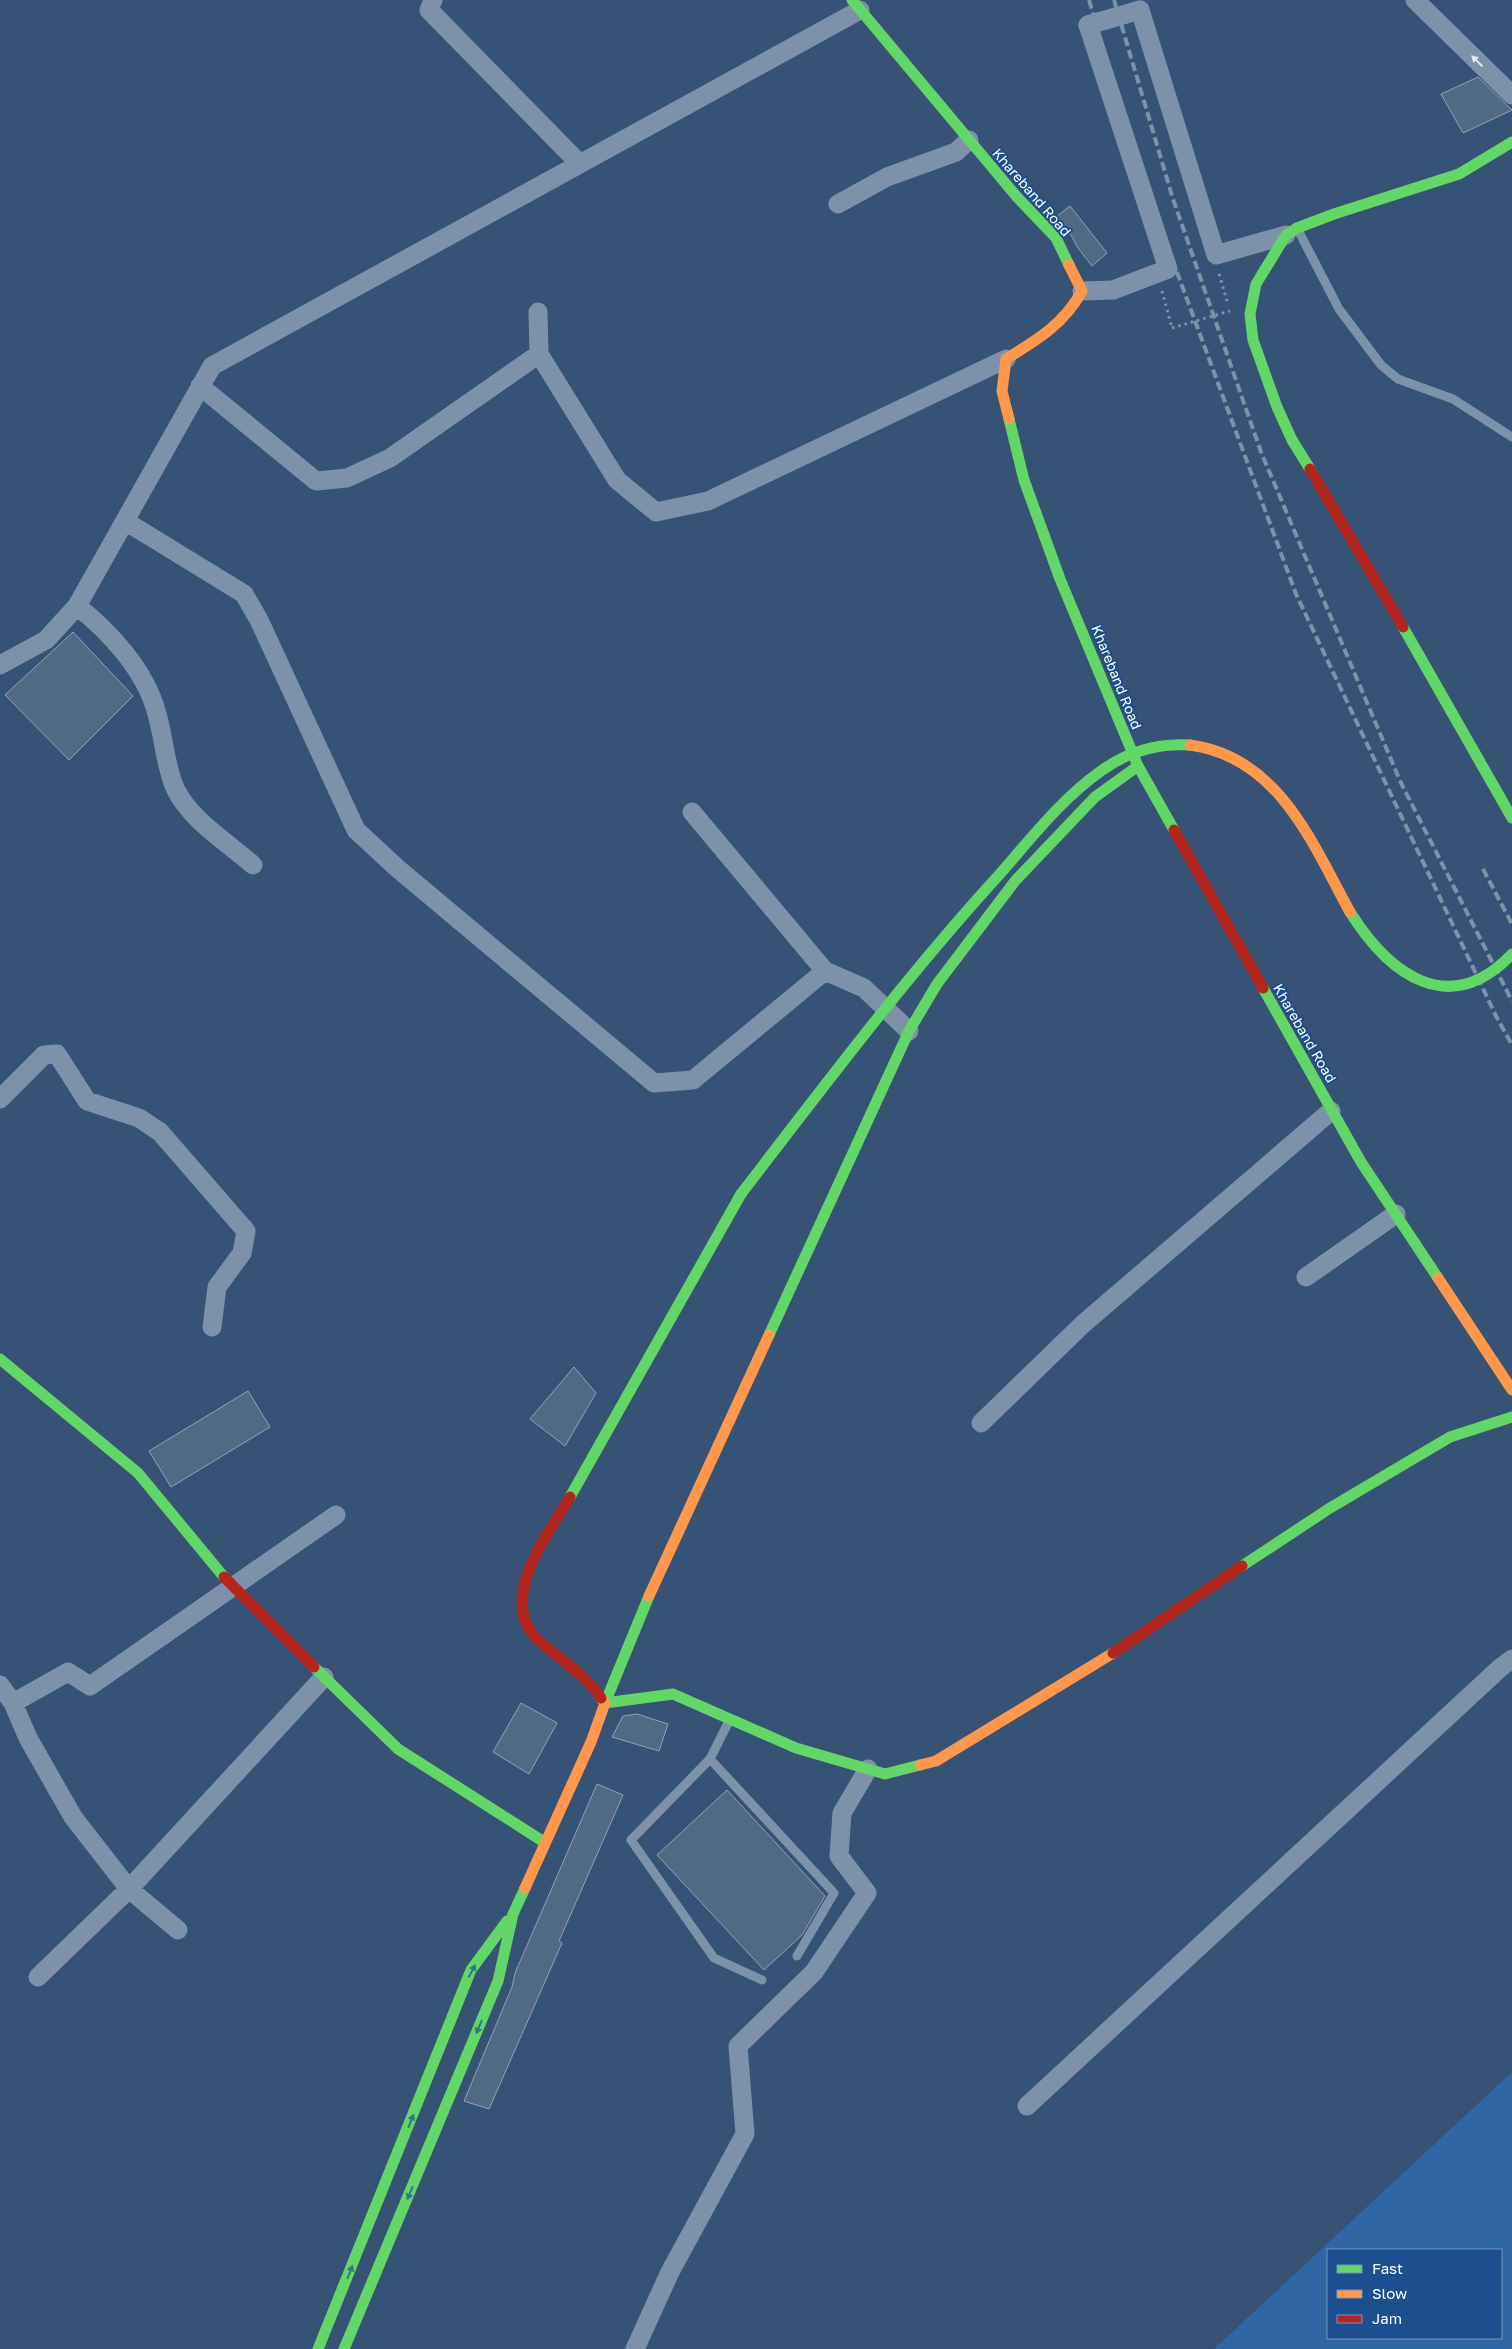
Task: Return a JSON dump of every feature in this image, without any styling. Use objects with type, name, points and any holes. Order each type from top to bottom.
[{"type":"main road","name":"Khareband Road","points":[[856,5],[1017,197],[1056,238],[1082,291]]},
{"type":"main road","points":[[1512,142],[1459,174],[1291,231],[1256,284],[1250,314],[1253,340],[1277,408],[1292,440],[1354,540],[1512,818]]},
{"type":"main road","points":[[1006,359],[1053,331],[1073,309],[1082,291]]},
{"type":"main road","name":"Khareband Road","points":[[1006,359],[1002,391],[1024,480],[1060,579],[1138,766],[1361,1162],[1512,1390]]},
{"type":"main road","points":[[605,1702],[594,1687],[537,1639],[525,1620],[520,1596],[525,1576],[741,1194],[912,973],[969,906],[1044,825],[1089,780],[1114,762],[1139,751],[1168,744],[1202,746],[1230,755],[1253,771],[1283,797],[1358,926],[1376,949],[1394,966],[1437,987],[1459,986],[1486,977],[1500,967],[1512,954]]},
{"type":"main road","points":[[344,2349],[498,1981],[513,1914],[544,1842],[591,1742],[636,1626],[909,1032],[938,984],[1015,881],[1094,798],[1138,766]]},
{"type":"main road","points":[[0,1359],[138,1473],[233,1588],[398,1749],[544,1842]]},
{"type":"main road","points":[[605,1702],[673,1694],[796,1748],[885,1774],[936,1761],[1078,1676],[1330,1508],[1450,1437],[1512,1417]]},
{"type":"main road","points":[[318,2349],[471,1970],[513,1914]]},
{"type":"main road","points":[[337,2302],[360,2313]]},
{"type":"street","points":[[432,0],[429,10],[579,163]]},
{"type":"street","points":[[1415,0],[1512,95]]},
{"type":"street","points":[[0,665],[46,640],[77,606],[212,366],[579,163],[856,5]]},
{"type":"street","points":[[1082,291],[1113,290],[1168,268],[1088,25],[1140,10],[1216,255],[1291,231]]},
{"type":"street","points":[[838,204],[887,178],[956,152],[969,140]]},
{"type":"street","points":[[538,312],[540,354],[617,480],[656,512],[708,501],[1006,359]]},
{"type":"street","points":[[200,386],[316,481],[347,478],[390,458],[540,354]]},
{"type":"street","points":[[125,521],[244,594],[260,620],[356,830],[397,868],[654,1084],[693,1080],[825,971]]},
{"type":"street","points":[[77,606],[95,620],[114,642],[146,688],[156,710],[175,788],[187,806],[208,827],[253,865]]},
{"type":"street","points":[[692,812],[825,971],[864,988],[909,1032]]},
{"type":"street","points":[[0,1099],[44,1054],[57,1054],[87,1101],[139,1118],[160,1132],[246,1231],[242,1253],[217,1287],[212,1327]]},
{"type":"street","points":[[981,1423],[1083,1324],[1332,1110]]},
{"type":"street","points":[[1306,1277],[1396,1214]]},
{"type":"street","points":[[13,1703],[68,1672],[90,1686],[336,1515]]},
{"type":"street","points":[[1027,2106],[1500,1668],[1512,1659]]},
{"type":"street","points":[[38,1977],[129,1889],[324,1677]]},
{"type":"street","points":[[0,1684],[13,1703],[28,1738],[73,1817],[129,1889],[178,1930]]},
{"type":"street","points":[[635,2349],[670,2272],[744,2134],[738,2046],[814,1972],[867,1893],[839,1856],[842,1813],[868,1769]]},
{"type":"lane","points":[[1291,231],[1339,309],[1381,365],[1398,380],[1453,399],[1512,438]]},
{"type":"lane","points":[[730,1719],[710,1759],[631,1840],[714,1958],[762,1980]]},
{"type":"lane","points":[[710,1759],[834,1893],[796,1956]]},
{"type":"path","points":[[1160,284],[1172,328],[1230,312],[1218,271]]},
{"type":"shaded area","points":[[1512,2072],[1512,2349],[1214,2349]]},
{"type":"building","points":[[1478,77],[1512,110],[1463,133],[1441,94]]},
{"type":"building","points":[[1070,206],[1107,253],[1092,266],[1078,248],[1067,228],[1056,217]]},
{"type":"building","points":[[73,632],[133,696],[69,760],[5,695]]},
{"type":"building","points":[[574,1367],[596,1393],[565,1446],[530,1419]]},
{"type":"building","points":[[248,1391],[270,1427],[171,1487],[149,1451]]},
{"type":"building","points":[[521,1703],[557,1723],[529,1774],[493,1752]]},
{"type":"building","points":[[637,1714],[668,1724],[659,1751],[612,1737],[623,1716]]},
{"type":"building","points":[[597,1784],[623,1795],[559,1941],[562,1943],[489,2109],[464,2101],[512,1987],[515,1973]]},
{"type":"building","points":[[727,1790],[825,1896],[802,1935],[764,1970],[657,1855]]},
{"type":"railway","points":[[1089,0],[1134,156],[1296,594],[1496,1016],[1512,1045]]},
{"type":"railway","points":[[1114,0],[1173,199],[1261,452],[1401,783],[1512,1001]]},
{"type":"railway","points":[[1483,869],[1512,924]]},
{"type":"traffic: fast","points":[[852,0],[1017,197],[1056,238],[1069,265]]},
{"type":"traffic: fast","points":[[1310,469],[1292,440],[1277,407],[1253,340],[1250,314],[1256,284],[1286,235],[1297,228],[1334,214],[1459,174],[1512,142]]},
{"type":"traffic: fast","points":[[1009,419],[1024,480],[1060,579],[1138,766],[1174,830]]},
{"type":"traffic: fast","points":[[1403,627],[1512,818]]},
{"type":"traffic: fast","points":[[741,1194],[898,993],[964,914],[1059,807],[1086,782],[1121,759],[1155,747],[1190,745]]},
{"type":"traffic: fast","points":[[769,1335],[909,1031],[937,984],[1015,881],[1095,797],[1138,766]]},
{"type":"traffic: fast","points":[[1350,912],[1383,954],[1402,970],[1422,981],[1443,986],[1466,984],[1489,974],[1512,954]]},
{"type":"traffic: fast","points":[[1263,988],[1361,1162],[1438,1278]]},
{"type":"traffic: fast","points":[[570,1497],[741,1194]]},
{"type":"traffic: fast","points":[[0,1359],[138,1473],[224,1577]]},
{"type":"traffic: fast","points":[[1242,1566],[1330,1508],[1450,1437],[1512,1417]]},
{"type":"traffic: fast","points":[[649,1596],[605,1703],[673,1694],[796,1748],[885,1774],[920,1765]]},
{"type":"traffic: fast","points":[[314,1667],[398,1749],[544,1842]]},
{"type":"traffic: fast","points":[[344,2349],[498,1981],[513,1914],[525,1888]]},
{"type":"traffic: fast","points":[[318,2349],[471,1970],[507,1921]]},
{"type":"traffic: slow","points":[[1009,419],[1002,391],[1006,359],[1049,330],[1075,303],[1082,291],[1069,265]]},
{"type":"traffic: slow","points":[[1190,745],[1221,753],[1247,766],[1270,785],[1289,807],[1306,832],[1350,912]]},
{"type":"traffic: slow","points":[[1438,1278],[1512,1390]]},
{"type":"traffic: slow","points":[[649,1596],[769,1335]]},
{"type":"traffic: slow","points":[[920,1765],[936,1761],[1113,1653]]},
{"type":"traffic: slow","points":[[525,1888],[591,1742],[605,1703],[601,1698]]},
{"type":"traffic: jam","points":[[1310,469],[1403,627]]},
{"type":"traffic: jam","points":[[1174,830],[1263,988]]},
{"type":"traffic: jam","points":[[570,1497],[530,1568],[524,1588],[522,1607],[527,1625],[539,1641],[588,1682],[601,1698]]},
{"type":"traffic: jam","points":[[1113,1653],[1242,1566]]},
{"type":"traffic: jam","points":[[224,1577],[314,1667]]}]
